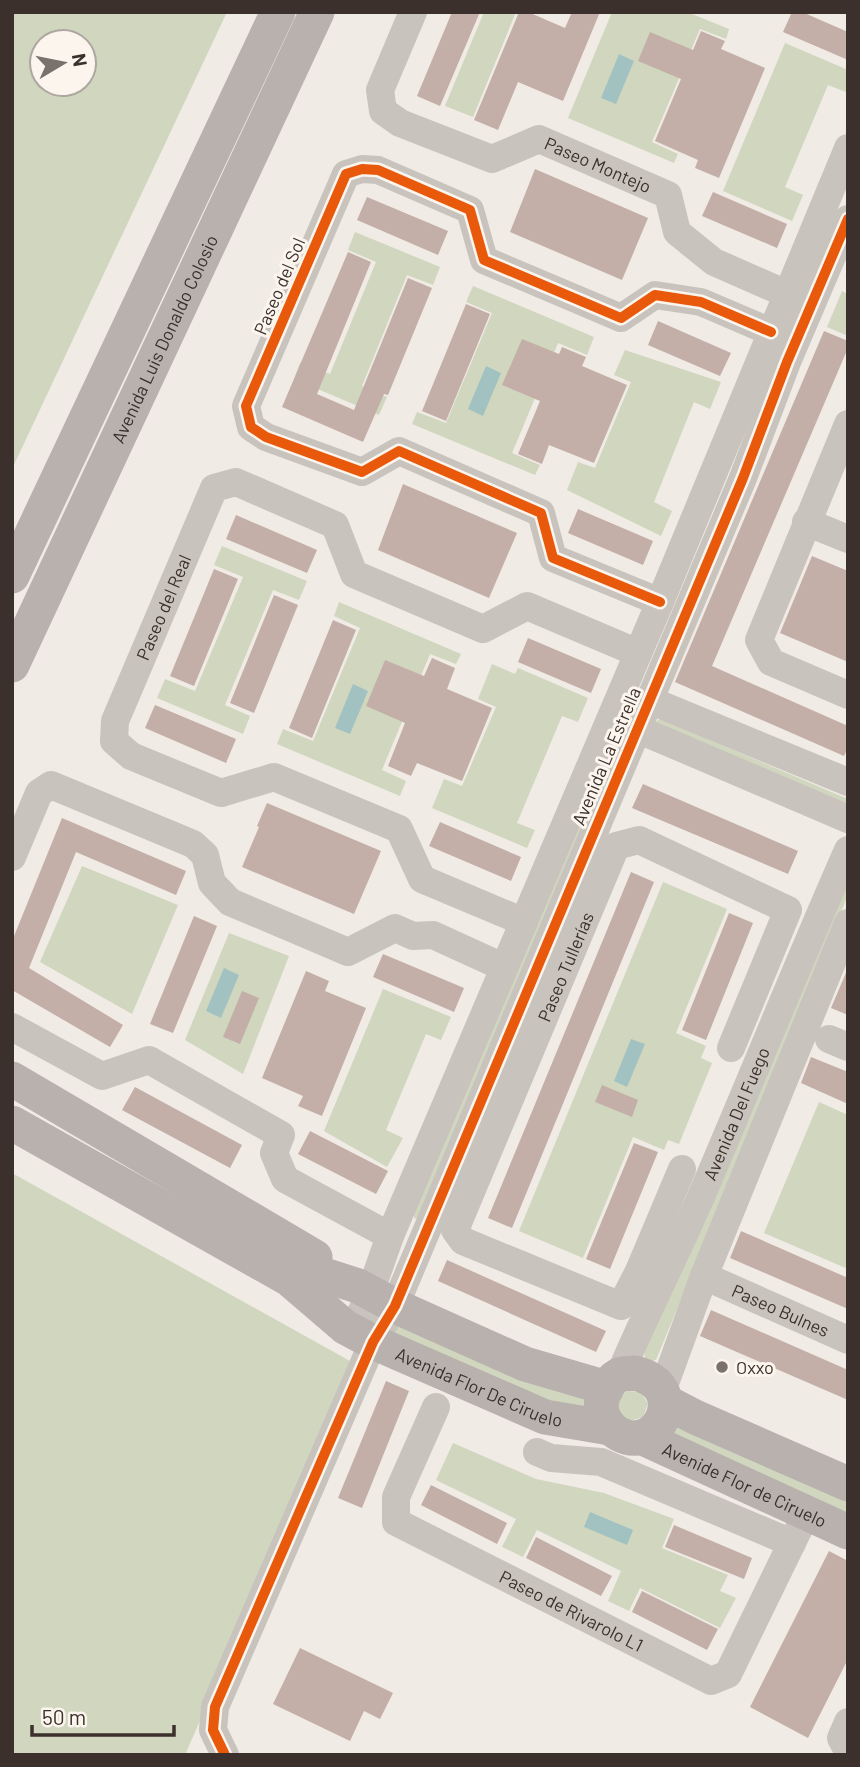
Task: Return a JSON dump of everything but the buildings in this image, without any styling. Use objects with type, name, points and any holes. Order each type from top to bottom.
[{"type":"main road","name":"Avenida Luis Donaldo Colosio","points":[[12,576],[278,12]]},
{"type":"main road","name":"Avenida Luis Donaldo Colosio","points":[[12,665],[317,12]]},
{"type":"main road","points":[[12,1079],[292,1242],[374,1295]]},
{"type":"main road","points":[[12,1107],[292,1272]]},
{"type":"main road","points":[[12,1123],[292,1272]]},
{"type":"main road","points":[[12,1144],[281,1298],[357,1333]]},
{"type":"main road","name":"Avenida Flor De Ciruelo","points":[[292,1272],[374,1295],[525,1363],[613,1381]]},
{"type":"main road","name":"Avenida Flor De Ciruelo","points":[[292,1272],[357,1333],[545,1417],[625,1432]]},
{"type":"main road","points":[[664,1395],[662,1420],[657,1428],[625,1432],[603,1415],[601,1406],[613,1381],[635,1373],[646,1376],[664,1395],[695,1418],[848,1484]]},
{"type":"main road","name":"Avenide Flor de Ciruelo","points":[[625,1432],[798,1530],[848,1532]]},
{"type":"street","name":"Paseo Montejo","points":[[413,12],[380,90],[383,111],[400,123],[492,159],[539,139],[668,195],[677,232],[714,262],[776,289]]},
{"type":"street","name":"Avenida La Estrella","points":[[374,1295],[380,1231],[516,919],[599,744],[628,649],[650,597],[716,466],[776,289],[838,199],[848,148]]},
{"type":"street","name":"Paseo del Sol","points":[[650,597],[553,558],[541,513],[399,452],[362,472],[266,437],[251,427],[246,406],[346,173],[362,169],[378,170],[470,209],[484,260],[621,317],[654,295],[701,302],[761,327]]},
{"type":"street","name":"Avenida La Estrella","points":[[374,1295],[637,729],[848,219]]},
{"type":"street","points":[[848,424],[759,640],[771,662],[848,695]]},
{"type":"street","points":[[716,466],[743,478]]},
{"type":"street","name":"Paseo del Real","points":[[516,919],[422,879],[399,830],[274,777],[221,793],[131,756],[114,741],[115,721],[214,488],[236,482],[335,526],[354,573],[483,629],[527,606],[628,649]]},
{"type":"street","points":[[806,522],[848,539]]},
{"type":"street","points":[[649,701],[848,782]]},
{"type":"street","points":[[637,729],[848,819]]},
{"type":"street","points":[[599,744],[624,757]]},
{"type":"street","points":[[12,857],[39,793],[51,785],[193,844],[205,855],[212,884],[230,902],[348,952],[395,928],[413,936],[433,935],[496,964]]},
{"type":"street","name":"Paseo Tullerías","points":[[631,1311],[463,1241],[455,1230],[616,846],[639,840],[788,910],[731,1048]]},
{"type":"street","name":"Avenida Del Fuego","points":[[613,1381],[631,1311],[657,1293],[705,1188],[848,850]]},
{"type":"street","name":"Avenida Del Fuego","points":[[664,1395],[848,923]]},
{"type":"street","points":[[12,1027],[102,1076],[149,1060],[281,1135],[274,1153],[285,1179],[380,1231]]},
{"type":"street","points":[[631,1311],[639,1270],[682,1169]]},
{"type":"street","name":"Paseo Bulnes","points":[[710,1278],[848,1340]]},
{"type":"street","points":[[225,1755],[213,1730],[215,1707],[357,1333],[374,1295]]},
{"type":"street","name":"Paseo de Rivarolo L1","points":[[436,1407],[396,1497],[396,1522],[711,1681],[728,1674],[798,1530]]},
{"type":"street","points":[[537,1452],[551,1458],[601,1462],[798,1530]]},
{"type":"street","points":[[848,1722],[841,1738],[848,1751]]},
{"type":"green space","points":[[12,12],[227,12],[12,469]]},
{"type":"green space","points":[[484,12],[516,12],[473,117],[445,106]]},
{"type":"green space","points":[[612,12],[687,12],[729,29],[726,39],[700,29],[652,142],[678,154],[674,163],[568,118]]},
{"type":"green space","points":[[785,43],[848,70],[846,92],[828,85],[785,187],[803,195],[792,221],[723,191]]},
{"type":"green space","points":[[355,232],[440,267],[433,285],[407,275],[362,386],[387,397],[379,415],[294,379],[300,363],[330,374],[376,262],[348,250]]},
{"type":"green space","points":[[473,286],[594,337],[587,355],[558,343],[512,453],[540,465],[535,475],[412,424],[417,412],[446,423],[492,313],[466,302]]},
{"type":"green space","points":[[842,291],[848,294],[848,336],[827,327]]},
{"type":"green space","points":[[625,350],[721,382],[710,409],[694,402],[654,502],[672,511],[661,536],[567,490],[578,462],[595,468],[631,382],[614,375]]},
{"type":"green space","points":[[222,546],[307,581],[299,600],[273,590],[225,705],[250,716],[243,734],[157,698],[165,679],[195,691],[243,577],[214,565]]},
{"type":"green space","points":[[339,602],[461,654],[456,664],[430,654],[382,770],[406,781],[400,796],[277,744],[283,729],[313,741],[360,628],[334,616]]},
{"type":"green space","points":[[492,664],[515,674],[518,668],[588,698],[578,722],[562,716],[517,823],[535,830],[527,848],[432,808],[444,779],[462,786],[496,707],[478,699]]},
{"type":"green space","points":[[661,719],[848,799],[848,806],[660,726],[656,721]]},
{"type":"green space","points":[[609,760],[611,767],[422,1216],[415,1219],[412,1212],[602,763]]},
{"type":"green space","points":[[82,866],[178,905],[132,1014],[40,962]]},
{"type":"green space","points":[[848,870],[848,895],[656,1360],[645,1363],[644,1349]]},
{"type":"green space","points":[[663,882],[727,909],[676,1033],[706,1046],[701,1058],[712,1063],[679,1144],[668,1140],[664,1150],[633,1137],[583,1258],[519,1231]]},
{"type":"green space","points":[[229,933],[289,956],[243,1074],[185,1040]]},
{"type":"green space","points":[[383,989],[451,1017],[441,1040],[426,1034],[386,1130],[403,1138],[387,1167],[324,1131]]},
{"type":"green space","points":[[819,1102],[848,1115],[848,1269],[764,1233]]},
{"type":"green space","points":[[12,1173],[350,1361],[299,1494],[185,1755],[12,1755]]},
{"type":"green space","points":[[403,1324],[586,1395],[593,1408],[549,1403],[393,1334],[395,1327]]},
{"type":"green space","points":[[627,1391],[641,1392],[648,1404],[643,1417],[631,1421],[619,1414],[618,1400]]},
{"type":"green space","points":[[669,1422],[848,1499],[848,1513],[661,1433]]},
{"type":"green space","points":[[453,1443],[536,1479],[604,1493],[674,1519],[662,1548],[728,1575],[720,1591],[736,1598],[720,1628],[640,1588],[629,1611],[608,1601],[621,1571],[537,1530],[523,1557],[502,1547],[516,1519],[436,1480]]},
{"type":"water","points":[[619,54],[634,61],[616,104],[601,98]]},
{"type":"water","points":[[486,366],[501,373],[483,416],[468,409]]},
{"type":"water","points":[[353,684],[368,691],[350,734],[335,728]]},
{"type":"water","points":[[224,968],[239,975],[221,1018],[206,1011]]},
{"type":"water","points":[[631,1039],[645,1044],[627,1087],[614,1081]]},
{"type":"water","points":[[590,1512],[633,1530],[627,1545],[584,1527]]},
{"type":"cycle path","points":[[660,602],[553,558],[541,513],[399,451],[362,472],[266,437],[251,427],[246,406],[346,174],[362,169],[378,170],[470,210],[484,260],[621,318],[655,295],[701,302],[771,332]]},
{"type":"cycle path","points":[[225,1755],[213,1730],[215,1707],[373,1342],[395,1306],[743,478],[787,362],[848,219]]},
{"type":"place","name":"Oxxo","points":[[722,1367]]}]
